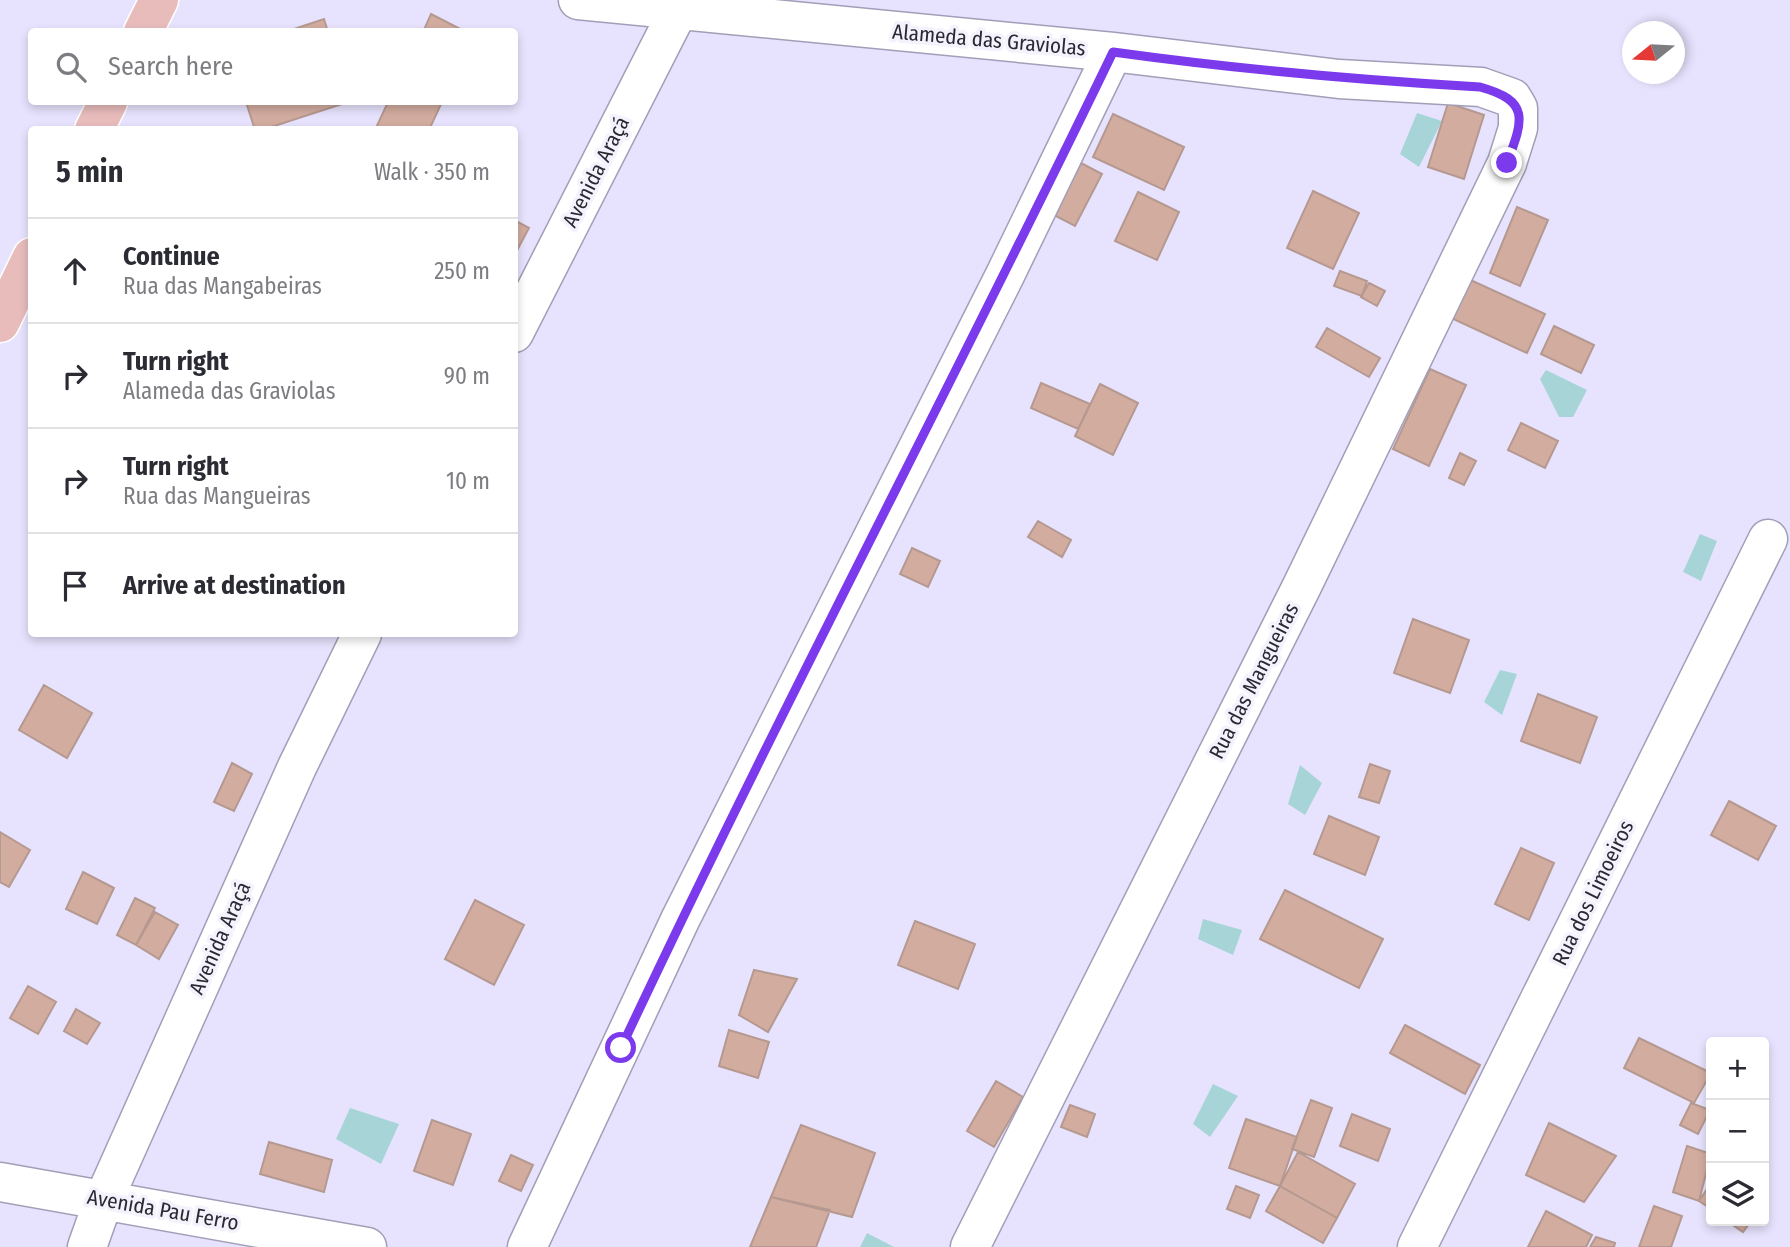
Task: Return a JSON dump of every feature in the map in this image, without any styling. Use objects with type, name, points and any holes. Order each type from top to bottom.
[{"type":"main road","points":[[145,28],[159,0]]},
{"type":"main road","points":[[96,126],[106,105]]},
{"type":"main road","points":[[0,323],[28,265]]},
{"type":"street","name":"Alameda das Graviolas","points":[[578,0],[1113,52],[1339,79],[1480,87],[1511,98],[1518,108]]},
{"type":"street","name":"Avenida Araçá","points":[[518,325],[678,11]]},
{"type":"street","points":[[527,1247],[680,920],[1005,275],[1113,52]]},
{"type":"street","name":"Rua das Mangueiras","points":[[970,1247],[1302,586],[1501,176],[1513,145],[1518,108]]},
{"type":"street","name":"Rua dos Limoeiros","points":[[1417,1247],[1768,539]]},
{"type":"street","name":"Avenida Araçá","points":[[87,1247],[104,1199],[297,767],[361,637]]},
{"type":"street","name":"Avenida Pau Ferro","points":[[0,1182],[367,1247]]},
{"type":"shaded area","points":[[1417,113],[1442,121],[1419,167],[1400,154]]},
{"type":"shaded area","points":[[1546,370],[1587,390],[1573,417],[1559,417],[1540,379]]},
{"type":"shaded area","points":[[1700,534],[1717,541],[1701,581],[1683,572]]},
{"type":"shaded area","points":[[1500,670],[1517,674],[1502,715],[1484,702]]},
{"type":"shaded area","points":[[1300,765],[1322,783],[1305,815],[1288,804]]},
{"type":"shaded area","points":[[1203,919],[1242,930],[1233,955],[1198,939]]},
{"type":"shaded area","points":[[1213,1084],[1238,1096],[1210,1137],[1193,1124]]},
{"type":"shaded area","points":[[350,1108],[399,1124],[381,1164],[336,1139]]},
{"type":"shaded area","points":[[867,1233],[894,1247],[860,1247]]},
{"type":"building","points":[[431,14],[458,28],[425,28]]},
{"type":"building","points":[[324,19],[327,28],[297,28]]},
{"type":"building","points":[[1448,103],[1484,115],[1464,179],[1428,167]]},
{"type":"building","points":[[247,105],[339,105],[274,126],[254,126]]},
{"type":"building","points":[[387,105],[441,105],[431,126],[377,126]]},
{"type":"building","points":[[1113,114],[1184,147],[1164,190],[1093,157]]},
{"type":"building","points":[[1081,163],[1102,174],[1075,226],[1054,215]]},
{"type":"building","points":[[1313,191],[1359,213],[1333,269],[1287,248]]},
{"type":"building","points":[[1138,192],[1179,212],[1157,260],[1115,241]]},
{"type":"building","points":[[1517,207],[1548,220],[1520,286],[1490,273]]},
{"type":"building","points":[[518,222],[529,228],[518,249]]},
{"type":"building","points":[[1340,271],[1367,281],[1362,296],[1334,286]]},
{"type":"building","points":[[1466,278],[1545,314],[1527,353],[1449,317]]},
{"type":"building","points":[[1369,283],[1385,291],[1377,306],[1361,297]]},
{"type":"building","points":[[1554,326],[1594,345],[1581,373],[1541,354]]},
{"type":"building","points":[[1327,328],[1380,358],[1369,377],[1316,347]]},
{"type":"building","points":[[1430,369],[1466,385],[1429,466],[1393,449]]},
{"type":"building","points":[[1041,383],[1090,404],[1078,429],[1031,408]]},
{"type":"building","points":[[1100,384],[1138,403],[1113,455],[1075,436]]},
{"type":"building","points":[[1521,423],[1558,441],[1545,468],[1508,450]]},
{"type":"building","points":[[1460,453],[1476,461],[1464,485],[1449,478]]},
{"type":"building","points":[[1038,521],[1071,540],[1062,557],[1028,537]]},
{"type":"building","points":[[912,548],[940,561],[928,587],[900,574]]},
{"type":"building","points":[[1413,619],[1469,640],[1450,693],[1394,673]]},
{"type":"building","points":[[44,685],[92,713],[67,758],[19,730]]},
{"type":"building","points":[[1538,694],[1597,717],[1580,763],[1521,741]]},
{"type":"building","points":[[232,763],[252,774],[234,811],[214,802]]},
{"type":"building","points":[[1370,764],[1390,771],[1379,803],[1359,797]]},
{"type":"building","points":[[1729,801],[1776,826],[1758,860],[1711,835]]},
{"type":"building","points":[[1329,816],[1379,837],[1365,875],[1314,854]]},
{"type":"building","points":[[0,832],[30,850],[9,887],[0,882]]},
{"type":"building","points":[[1521,848],[1554,863],[1529,920],[1495,904]]},
{"type":"building","points":[[83,872],[114,888],[97,924],[66,909]]},
{"type":"building","points":[[1285,890],[1383,939],[1359,988],[1260,939]]},
{"type":"building","points":[[135,898],[155,908],[136,945],[117,935]]},
{"type":"building","points":[[475,900],[524,925],[494,985],[445,959]]},
{"type":"building","points":[[155,912],[178,925],[159,959],[136,945]]},
{"type":"building","points":[[915,921],[975,944],[958,989],[898,965]]},
{"type":"building","points":[[754,970],[797,979],[768,1032],[739,1015]]},
{"type":"building","points":[[28,986],[56,1002],[38,1034],[10,1018]]},
{"type":"building","points":[[76,1009],[100,1023],[87,1044],[64,1031]]},
{"type":"building","points":[[1405,1025],[1480,1065],[1465,1094],[1390,1053]]},
{"type":"building","points":[[729,1030],[769,1042],[758,1078],[719,1066]]},
{"type":"building","points":[[1639,1038],[1706,1071],[1706,1082],[1694,1103],[1624,1068]]},
{"type":"building","points":[[996,1081],[1023,1097],[994,1147],[967,1131]]},
{"type":"building","points":[[1311,1100],[1332,1108],[1314,1157],[1292,1149]]},
{"type":"building","points":[[1691,1103],[1706,1109],[1706,1118],[1698,1134],[1680,1125]]},
{"type":"building","points":[[1070,1105],[1095,1114],[1087,1137],[1061,1127]]},
{"type":"building","points":[[1352,1114],[1390,1129],[1378,1161],[1340,1146]]},
{"type":"building","points":[[1246,1119],[1297,1137],[1280,1186],[1229,1168]]},
{"type":"building","points":[[432,1120],[471,1134],[453,1185],[414,1171]]},
{"type":"building","points":[[1549,1123],[1616,1156],[1584,1202],[1526,1175]]},
{"type":"building","points":[[801,1125],[875,1153],[852,1217],[771,1197]]},
{"type":"building","points":[[269,1142],[332,1160],[324,1192],[260,1174]]},
{"type":"building","points":[[1687,1146],[1706,1152],[1706,1174],[1699,1201],[1673,1192]]},
{"type":"building","points":[[1298,1152],[1355,1184],[1337,1218],[1280,1186]]},
{"type":"building","points":[[511,1155],[533,1165],[521,1191],[499,1181]]},
{"type":"building","points":[[1236,1186],[1259,1195],[1250,1218],[1227,1209]]},
{"type":"building","points":[[1280,1186],[1337,1218],[1323,1243],[1266,1211]]},
{"type":"building","points":[[1706,1190],[1706,1206],[1699,1201]]},
{"type":"building","points":[[771,1197],[830,1210],[816,1247],[750,1247]]},
{"type":"building","points":[[1654,1206],[1682,1216],[1671,1247],[1639,1247]]},
{"type":"building","points":[[1546,1211],[1592,1235],[1586,1247],[1528,1247]]},
{"type":"building","points":[[1734,1226],[1747,1226],[1743,1232]]},
{"type":"building","points":[[1596,1237],[1615,1243],[1614,1247],[1590,1247]]},
{"type":"route","points":[[621,1048],[680,920],[1005,275],[1113,52],[1244,70],[1339,79],[1480,87],[1499,92],[1511,98],[1518,108],[1518,128],[1507,163]]}]
